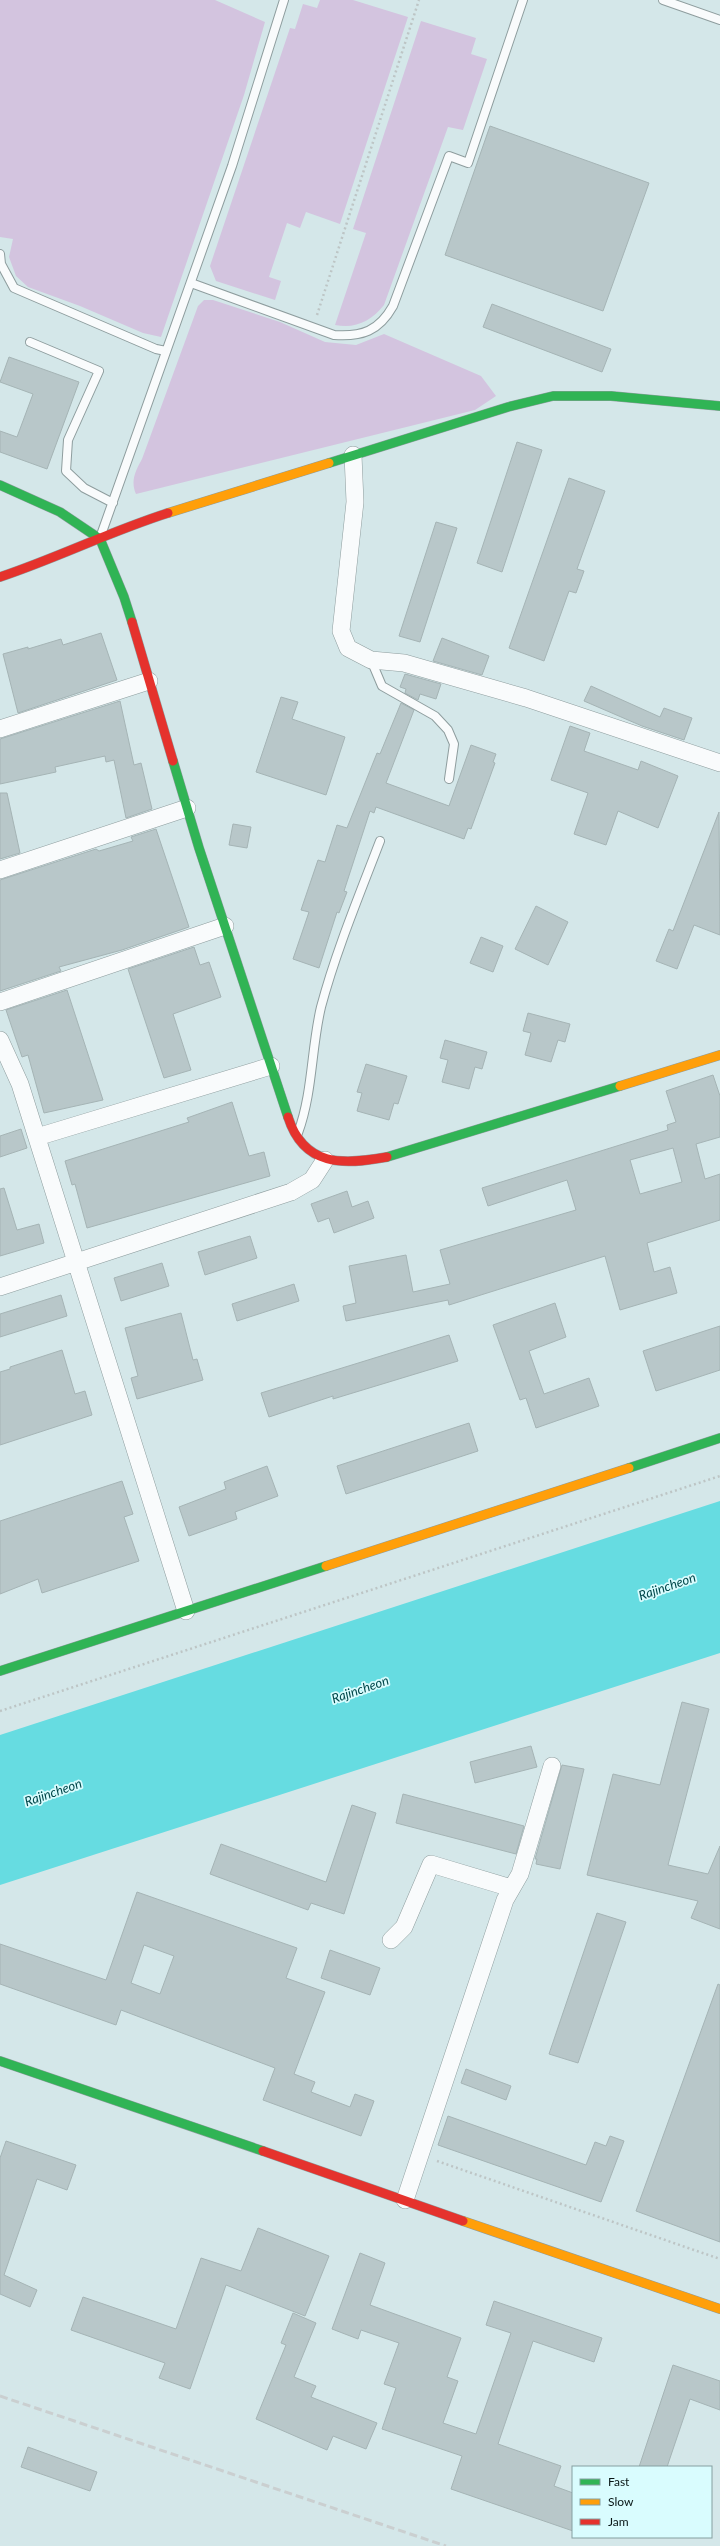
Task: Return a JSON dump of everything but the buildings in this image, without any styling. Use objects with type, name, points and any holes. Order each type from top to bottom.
[{"type":"street","points":[[0,577],[46,562],[140,522],[508,407],[553,396],[610,396],[720,406]]},
{"type":"street","points":[[353,456],[355,502],[341,631],[348,648],[371,660],[404,663],[526,698],[720,763]]},
{"type":"street","points":[[0,485],[60,512],[100,539],[124,597],[187,808],[296,1139],[325,1160],[348,1163],[401,1155],[720,1055]]},
{"type":"street","points":[[0,729],[149,682]]},
{"type":"street","points":[[0,870],[187,808]]},
{"type":"street","points":[[0,1002],[225,926]]},
{"type":"street","points":[[0,1040],[20,1084],[186,1611]]},
{"type":"street","points":[[37,1137],[271,1066]]},
{"type":"street","points":[[0,1287],[291,1192],[312,1180],[325,1160]]},
{"type":"street","points":[[0,1671],[720,1438]]},
{"type":"street","points":[[405,2200],[505,1900],[520,1874],[530,1845],[552,1766]]},
{"type":"street","points":[[391,1940],[404,1927],[430,1864],[511,1888]]},
{"type":"street","points":[[0,2061],[720,2309]]},
{"type":"lane","points":[[100,539],[232,166],[284,0]]},
{"type":"lane","points":[[190,283],[334,335],[353,336],[369,331],[386,318],[393,306],[449,156],[468,163],[523,0]]},
{"type":"lane","points":[[663,0],[720,20]]},
{"type":"lane","points":[[0,254],[1,264],[14,288],[156,349],[166,351]]},
{"type":"lane","points":[[30,342],[99,371],[68,440],[66,471],[84,488],[113,503]]},
{"type":"lane","points":[[371,660],[382,686],[435,716],[448,730],[454,744],[449,779]]},
{"type":"lane","points":[[296,1139],[305,1112],[321,1008],[339,949],[380,841]]},
{"type":"path","points":[[313,327],[420,0]]},
{"type":"path","points":[[0,1711],[720,1476]]},
{"type":"path","points":[[420,2155],[720,2259]]},
{"type":"shaded area","points":[[0,0],[215,0],[265,22],[244,95],[161,337],[143,333],[80,306],[28,287],[16,276],[9,257],[13,239],[0,237]]},
{"type":"shaded area","points":[[320,0],[353,0],[408,17],[340,224],[306,212],[300,228],[287,223],[269,277],[281,281],[275,300],[216,281],[210,266],[290,28],[295,29],[303,4],[317,8]]},
{"type":"shaded area","points":[[421,21],[476,38],[471,54],[487,59],[463,130],[448,127],[384,305],[374,315],[356,325],[335,325],[366,233],[353,229]]},
{"type":"shaded area","points":[[204,300],[213,300],[280,322],[325,342],[356,345],[384,334],[481,376],[496,396],[475,410],[136,494],[134,489],[134,480],[136,471],[142,459],[198,306]]},
{"type":"water","name":"Rajincheon","points":[[720,1501],[720,1653],[0,1885],[0,1735]]},
{"type":"railway","points":[[0,2396],[446,2546]]},
{"type":"traffic: fast","points":[[329,463],[508,407],[553,396],[611,396],[720,406]]},
{"type":"traffic: fast","points":[[0,485],[60,512],[100,539],[124,597],[132,622]]},
{"type":"traffic: fast","points":[[173,761],[199,848],[288,1117]]},
{"type":"traffic: fast","points":[[387,1157],[620,1086]]},
{"type":"traffic: fast","points":[[629,1468],[720,1438]]},
{"type":"traffic: fast","points":[[0,1671],[326,1566]]},
{"type":"traffic: fast","points":[[0,2061],[263,2151]]},
{"type":"traffic: slow","points":[[168,513],[329,463]]},
{"type":"traffic: slow","points":[[620,1086],[720,1055]]},
{"type":"traffic: slow","points":[[326,1566],[629,1468]]},
{"type":"traffic: slow","points":[[463,2221],[720,2309]]},
{"type":"traffic: jam","points":[[0,577],[168,513]]},
{"type":"traffic: jam","points":[[132,622],[173,761]]},
{"type":"traffic: jam","points":[[288,1117],[295,1133],[304,1145],[315,1154],[327,1159],[355,1161],[387,1157]]},
{"type":"traffic: jam","points":[[263,2151],[463,2221]]}]
